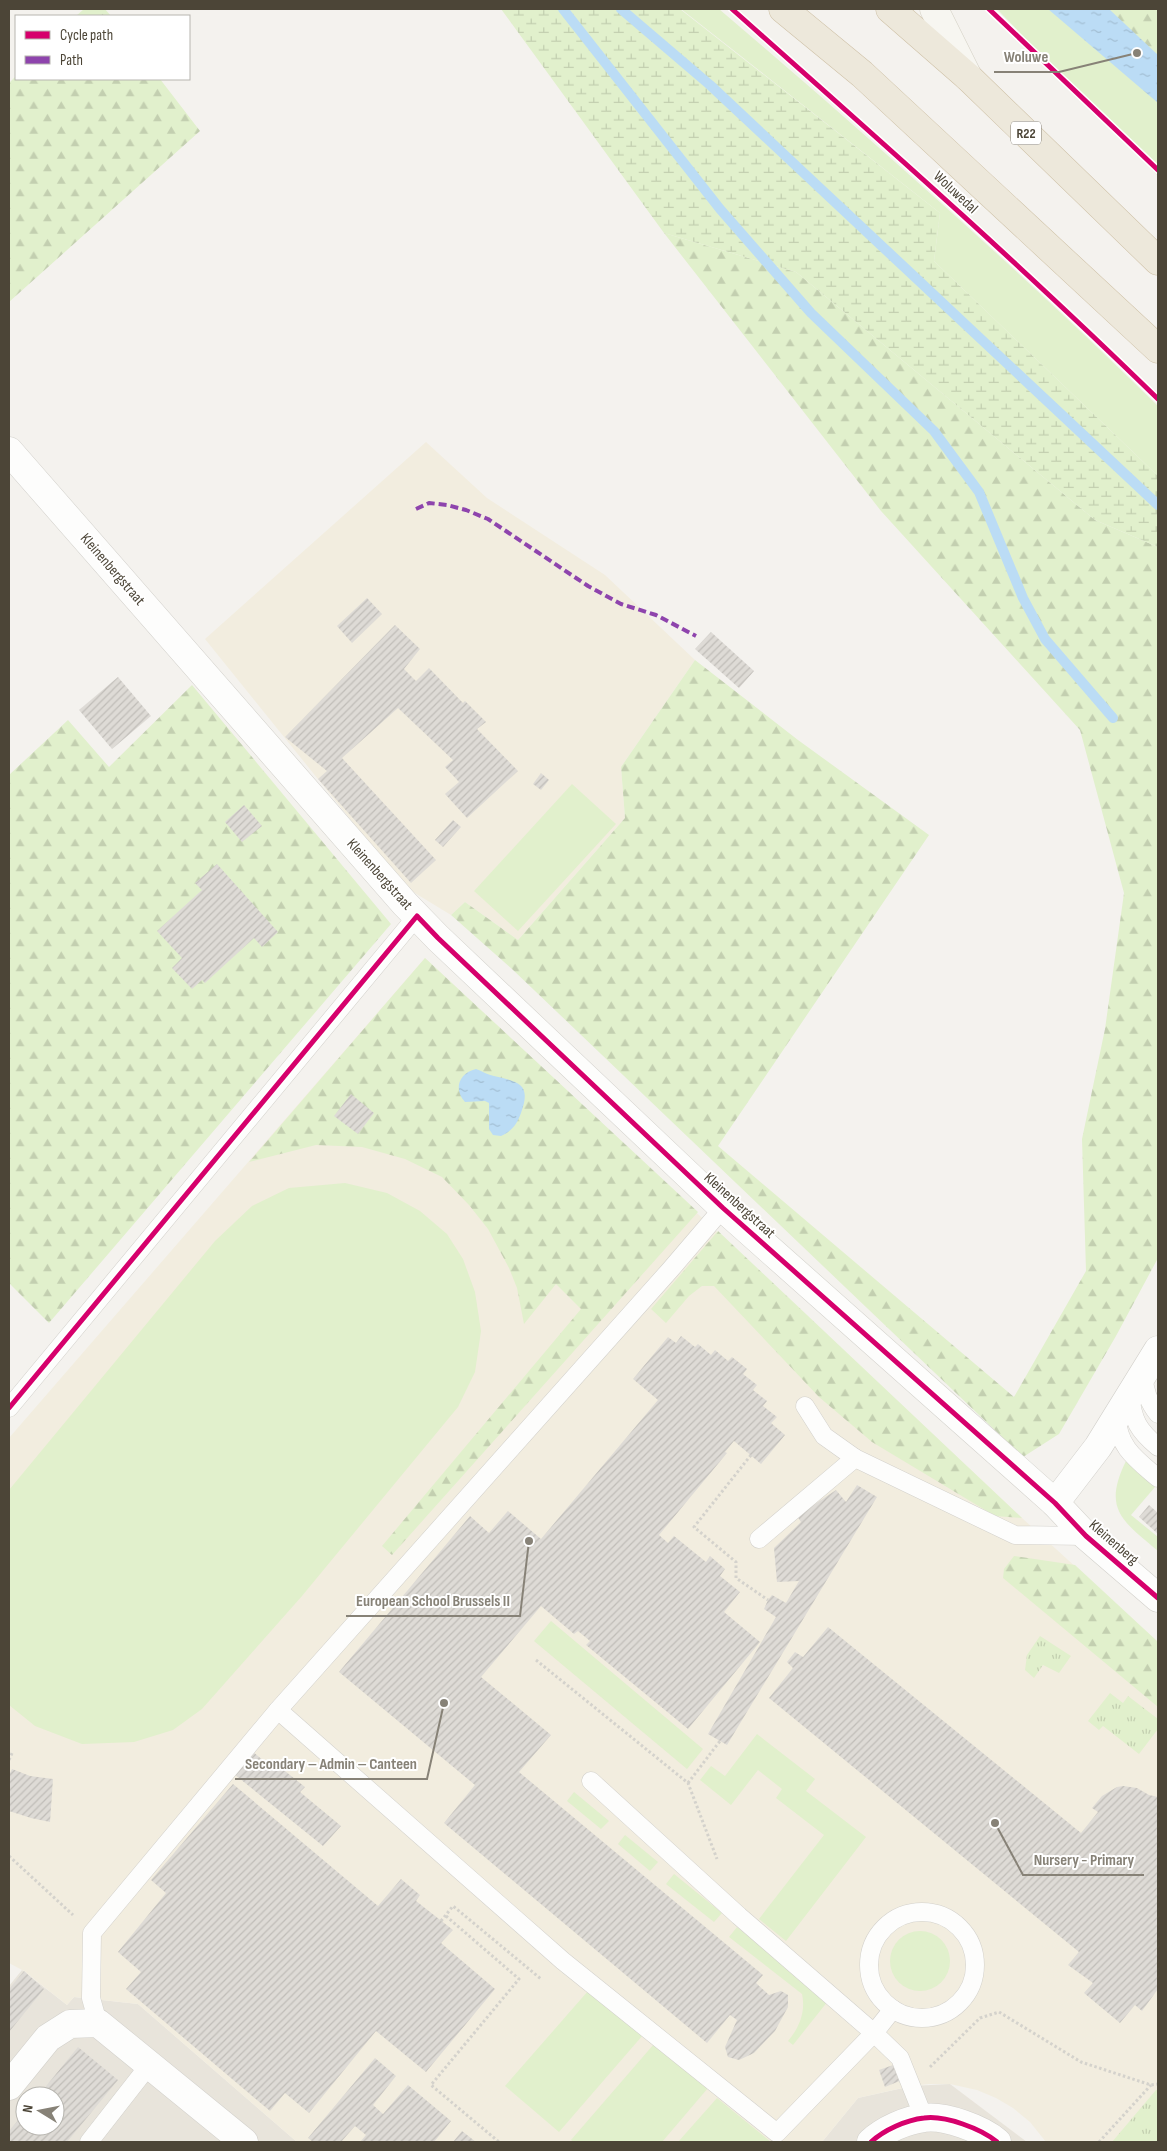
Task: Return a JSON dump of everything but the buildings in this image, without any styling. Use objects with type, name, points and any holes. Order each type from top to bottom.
[{"type":"highway","name":"Woluwedal","points":[[783,9],[862,74],[1158,349]]},
{"type":"highway","name":"R22","points":[[890,9],[968,77],[1158,261]]},
{"type":"main road","points":[[934,9],[968,77]]},
{"type":"street","name":"Kleinenbergstraat","points":[[9,451],[438,938],[723,1208],[1055,1503]]},
{"type":"street","points":[[1055,1503],[1098,1448],[1158,1350]]},
{"type":"street","name":"Kleinenberg","points":[[1055,1503],[1086,1536],[1158,1598]]},
{"type":"street","points":[[9,2086],[48,2038],[70,2024],[98,2023],[244,2142]]},
{"type":"street","points":[[871,2142],[900,2124],[924,2118],[958,2122],[991,2137],[997,2142]]},
{"type":"lane","points":[[9,1408],[417,916]]},
{"type":"lane","points":[[98,2023],[91,1998],[92,1933],[278,1710],[664,1278],[723,1208]]},
{"type":"lane","points":[[1158,1414],[1149,1402],[1144,1384],[1130,1395],[1119,1432],[1126,1450],[1158,1478]]},
{"type":"lane","points":[[1130,1395],[1132,1413],[1136,1424],[1144,1435],[1158,1447]]},
{"type":"lane","points":[[805,1406],[824,1436],[855,1458],[1015,1535],[1086,1536]]},
{"type":"lane","points":[[759,1539],[855,1458]]},
{"type":"lane","points":[[278,1710],[563,1961],[777,2133],[874,2033],[892,2009]]},
{"type":"lane","points":[[591,1781],[739,1916],[874,2033],[900,2058],[924,2118]]},
{"type":"lane","points":[[928,1912],[945,1917],[959,1927],[969,1940],[975,1957],[974,1974],[969,1991],[958,2005],[943,2014],[926,2018],[908,2016],[892,2009],[880,1997],[872,1981],[870,1964],[873,1946],[882,1931],[895,1920],[911,1913],[928,1912]]},
{"type":"lane","points":[[89,2142],[150,2064]]},
{"type":"path","points":[[751,1456],[694,1527],[736,1562],[736,1578],[768,1600]]},
{"type":"path","points":[[536,1660],[688,1783],[718,1863]]},
{"type":"path","points":[[688,1783],[720,1741]]},
{"type":"path","points":[[9,1760],[13,1751]]},
{"type":"path","points":[[9,1856],[92,1933]]},
{"type":"path","points":[[442,1921],[453,1906],[546,1983]]},
{"type":"path","points":[[446,1916],[518,1979],[431,2085],[499,2142]]},
{"type":"path","points":[[910,2086],[980,2018],[999,2012],[1081,2062],[1151,2084],[1158,2084]]},
{"type":"path","points":[[1099,2142],[1151,2084]]},
{"type":"shaded area","points":[[426,442],[487,498],[605,575],[695,660],[621,767],[625,818],[518,940],[465,902],[451,915],[405,887],[205,639]]},
{"type":"shaded area","points":[[425,958],[1022,1518],[1158,1642],[1158,2142],[1046,2142],[1030,2122],[1013,2108],[996,2098],[977,2090],[950,2084],[929,2084],[911,2086],[858,2098],[822,2142],[297,2142],[138,2004],[74,1997],[67,2005],[24,1971],[9,1963],[9,1438]]},
{"type":"shaded area","points":[[22,1970],[67,2005],[74,1997],[138,2004],[297,2142],[9,2142],[9,1986]]},
{"type":"shaded area","points":[[950,2084],[1027,2142],[822,2142],[858,2098],[912,2086]]},
{"type":"green space","points":[[84,9],[105,9],[110,15],[77,15]]},
{"type":"green space","points":[[501,9],[680,9],[940,213],[934,261],[1158,476],[1158,547],[1095,520],[796,272],[664,233]]},
{"type":"green space","points":[[681,9],[719,9],[942,204],[1158,406],[1158,476],[934,261],[940,213]]},
{"type":"green space","points":[[997,9],[1085,9],[1158,83],[1158,176]]},
{"type":"green space","points":[[1085,9],[1158,9],[1158,83]]},
{"type":"green space","points":[[15,77],[15,80],[161,80],[200,131],[9,302],[9,83]]},
{"type":"green space","points":[[664,233],[796,272],[1095,520],[1158,547],[1158,1258],[1116,1336],[1059,1434],[1023,1457],[512,969],[451,915],[465,902],[518,940],[625,818],[621,767],[695,660],[798,740],[929,835],[718,1146],[1014,1397],[1086,1271],[1082,1139],[1105,1029],[1124,893],[1080,730],[881,511]]},
{"type":"green space","points":[[192,685],[391,924],[49,1323],[9,1283],[9,775],[68,720],[109,767]]},
{"type":"green space","points":[[572,784],[616,824],[518,931],[474,891]]},
{"type":"green space","points":[[425,958],[698,1212],[392,1555],[382,1546],[581,1309],[556,1284],[524,1324],[517,1288],[509,1268],[488,1229],[469,1205],[442,1177],[405,1159],[362,1147],[316,1145],[249,1162]]},
{"type":"green space","points":[[345,1183],[387,1193],[420,1211],[447,1234],[463,1259],[475,1292],[481,1331],[475,1372],[458,1407],[302,1596],[202,1709],[173,1730],[134,1742],[82,1744],[35,1726],[9,1705],[9,1490],[215,1241],[252,1206],[289,1188]]},
{"type":"green space","points":[[718,1231],[1022,1518],[995,1516],[872,1442],[819,1397],[714,1286],[702,1286],[689,1296],[666,1323],[651,1309]]},
{"type":"green space","points":[[1126,1461],[1155,1487],[1131,1515],[1158,1537],[1158,1551],[1126,1522],[1116,1503],[1119,1478]]},
{"type":"green space","points":[[1014,1556],[1075,1565],[1158,1642],[1158,1707],[1003,1578],[1004,1569]]},
{"type":"green space","points":[[551,1621],[703,1749],[687,1769],[534,1641]]},
{"type":"green space","points":[[1040,1636],[1071,1656],[1059,1673],[1043,1665],[1034,1678],[1025,1670],[1027,1655]]},
{"type":"green space","points":[[1110,1693],[1123,1703],[1128,1696],[1158,1719],[1158,1729],[1139,1754],[1103,1726],[1099,1730],[1088,1721]]},
{"type":"green space","points":[[757,1734],[815,1779],[806,1791],[866,1837],[786,1941],[759,1919],[824,1835],[776,1798],[782,1789],[758,1770],[731,1805],[700,1780],[711,1766],[725,1776]]},
{"type":"green space","points":[[574,1792],[609,1821],[601,1829],[567,1801]]},
{"type":"green space","points":[[625,1835],[658,1862],[650,1871],[618,1844]]},
{"type":"green space","points":[[674,1874],[722,1913],[714,1922],[666,1884]]},
{"type":"green space","points":[[737,1927],[828,2001],[793,2045],[788,2041],[801,2019],[803,2007],[802,1994],[729,1937]]},
{"type":"green space","points":[[920,1931],[937,1936],[945,1944],[950,1961],[945,1978],[937,1986],[920,1991],[903,1986],[895,1978],[890,1961],[895,1944],[903,1936]]},
{"type":"green space","points":[[588,1991],[643,2035],[559,2132],[505,2086]]},
{"type":"green space","points":[[654,2044],[708,2088],[662,2142],[574,2142],[571,2140]]},
{"type":"green space","points":[[1158,2090],[1158,2142],[1112,2142]]},
{"type":"green space","points":[[717,2098],[771,2142],[678,2142]]},
{"type":"water","points":[[1048,9],[1109,9],[1158,55],[1158,103]]},
{"type":"water","points":[[476,1069],[516,1082],[524,1090],[524,1103],[518,1121],[514,1127],[501,1136],[493,1135],[489,1129],[489,1103],[485,1101],[465,1102],[459,1092],[462,1078],[465,1074]]},
{"type":"waterway","points":[[563,9],[720,209],[811,313],[934,431],[979,492],[1023,598],[1045,639],[1113,718]]},
{"type":"waterway","points":[[621,9],[710,85],[1158,505]]},
{"type":"marked path","points":[[416,509],[429,503],[447,505],[488,519],[588,586],[621,604],[656,615],[696,636]]},
{"type":"cycle path","points":[[732,9],[1001,250],[1158,399]]},
{"type":"cycle path","points":[[989,9],[1158,170]]},
{"type":"cycle path","points":[[9,1408],[417,916],[723,1208],[1055,1503],[1086,1536],[1158,1598]]},
{"type":"cycle path","points":[[871,2142],[882,2133],[903,2123],[924,2118],[942,2119],[963,2124],[982,2132],[997,2142]]},
{"type":"place","name":"Woluwe","points":[[1137,53]]},
{"type":"place","name":"European School Brussels II","points":[[529,1541]]},
{"type":"place","name":"Secondary – Admin – Canteen","points":[[444,1703]]},
{"type":"place","name":"Nursery - Primary","points":[[995,1823]]}]
